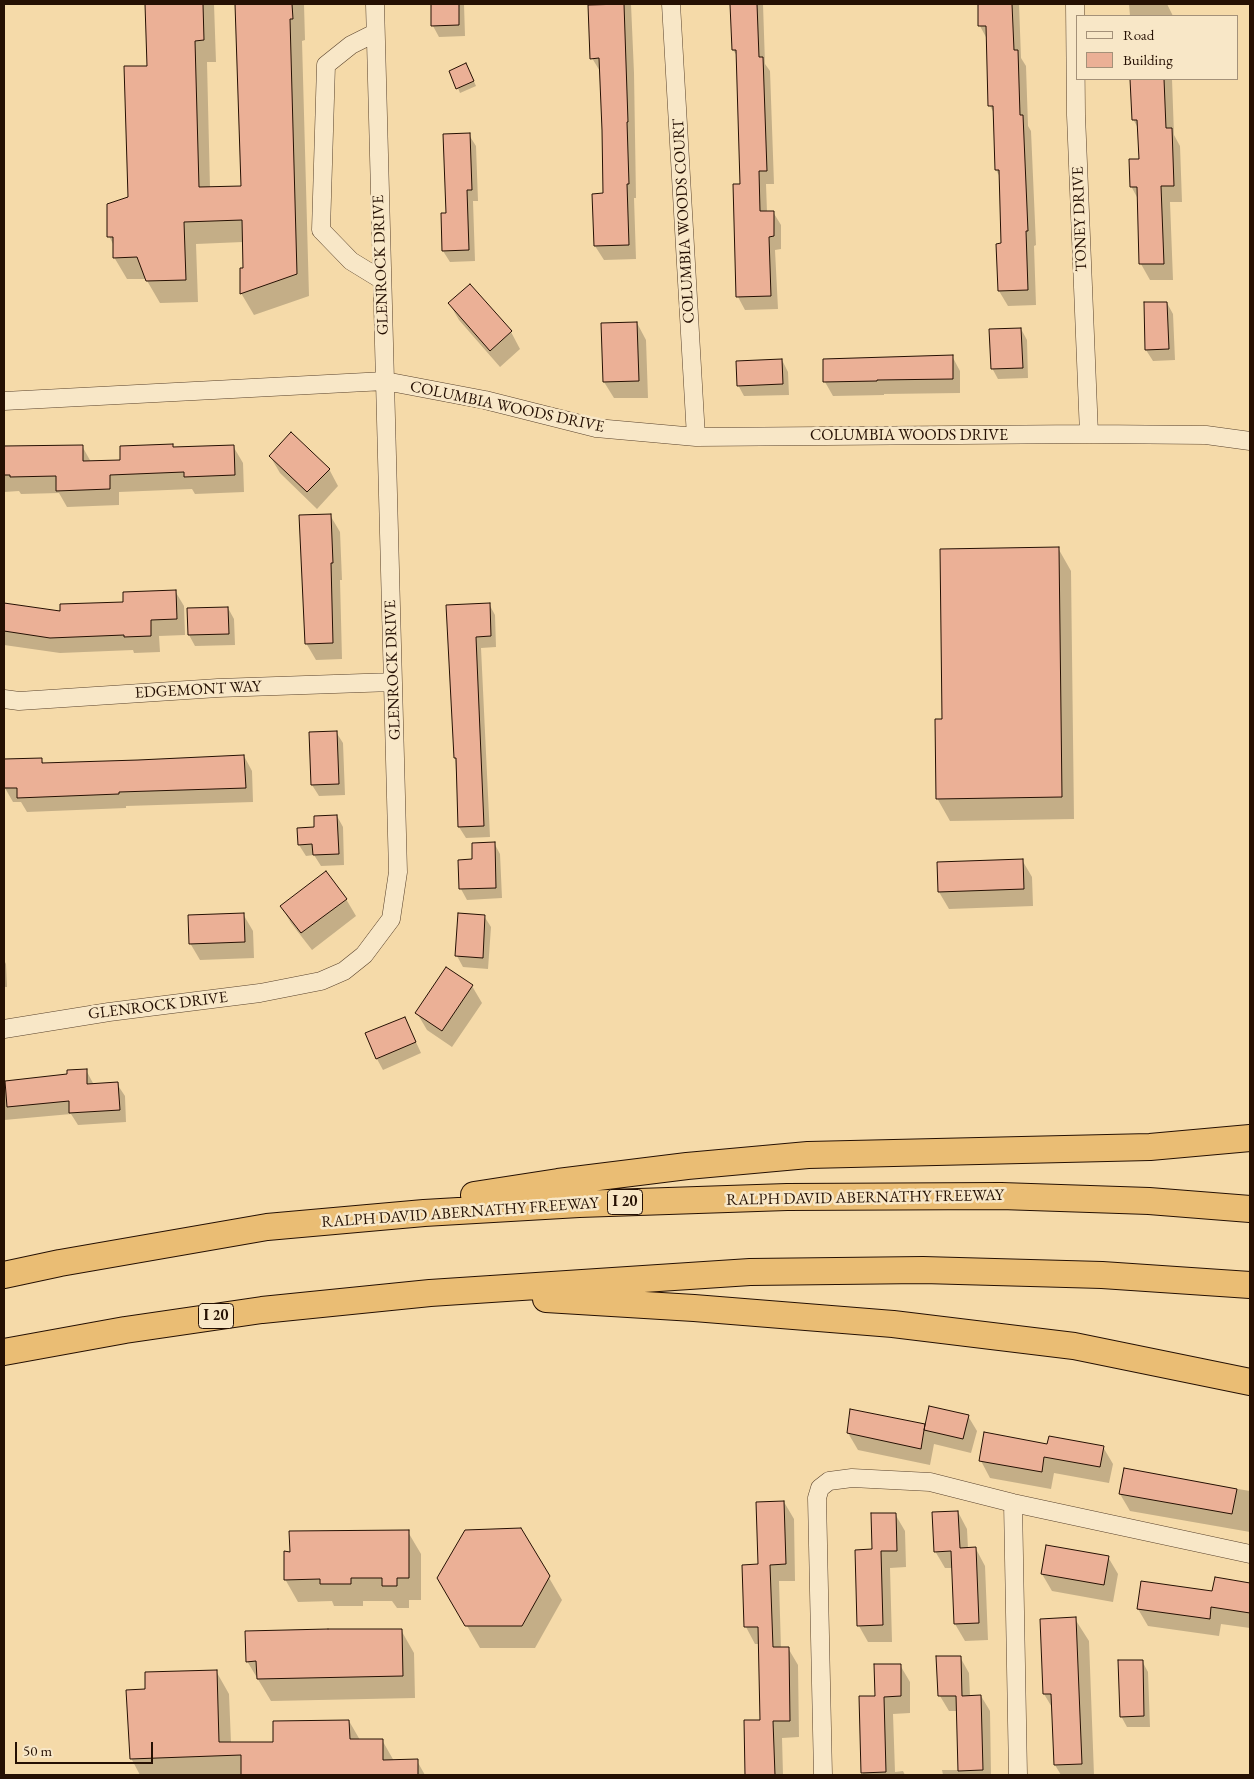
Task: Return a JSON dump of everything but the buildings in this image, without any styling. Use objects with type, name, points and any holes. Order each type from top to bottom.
[{"type":"highway","points":[[267,1227],[558,1182],[696,1165],[808,1156],[1150,1148],[1250,1138]]},
{"type":"highway","name":"RALPH DAVID ABERNATHY FREEWAY","points":[[4,1275],[60,1263],[267,1227],[443,1212],[579,1204],[787,1197],[1011,1196],[1149,1201],[1250,1209]]},
{"type":"highway","name":"I 20","points":[[4,1352],[125,1330],[262,1310],[430,1293],[750,1272],[923,1270],[1102,1275],[1250,1285]]},
{"type":"highway","points":[[430,1293],[647,1305],[893,1324],[1074,1346],[1250,1382]]},
{"type":"street","name":"GLENROCK DRIVE","points":[[4,1029],[109,1012],[260,993],[321,982],[344,971],[364,955],[391,919],[398,872],[374,4]]},
{"type":"street","name":"COLUMBIA WOODS COURT","points":[[671,4],[696,437]]},
{"type":"street","name":"TONEY DRIVE","points":[[1075,4],[1076,115],[1089,434]]},
{"type":"street","points":[[375,33],[351,45],[326,65],[321,230],[351,261],[382,280]]},
{"type":"street","name":"COLUMBIA WOODS DRIVE","points":[[4,401],[385,381],[485,400],[596,428],[696,437],[1089,434],[1206,436],[1250,441]]},
{"type":"street","name":"EDGEMONT WAY","points":[[4,699],[19,701],[218,688],[393,682]]},
{"type":"street","points":[[823,1775],[817,1498],[820,1488],[829,1481],[852,1478],[930,1482],[1013,1503],[1250,1554]]},
{"type":"street","points":[[1013,1503],[1018,1775]]}]
